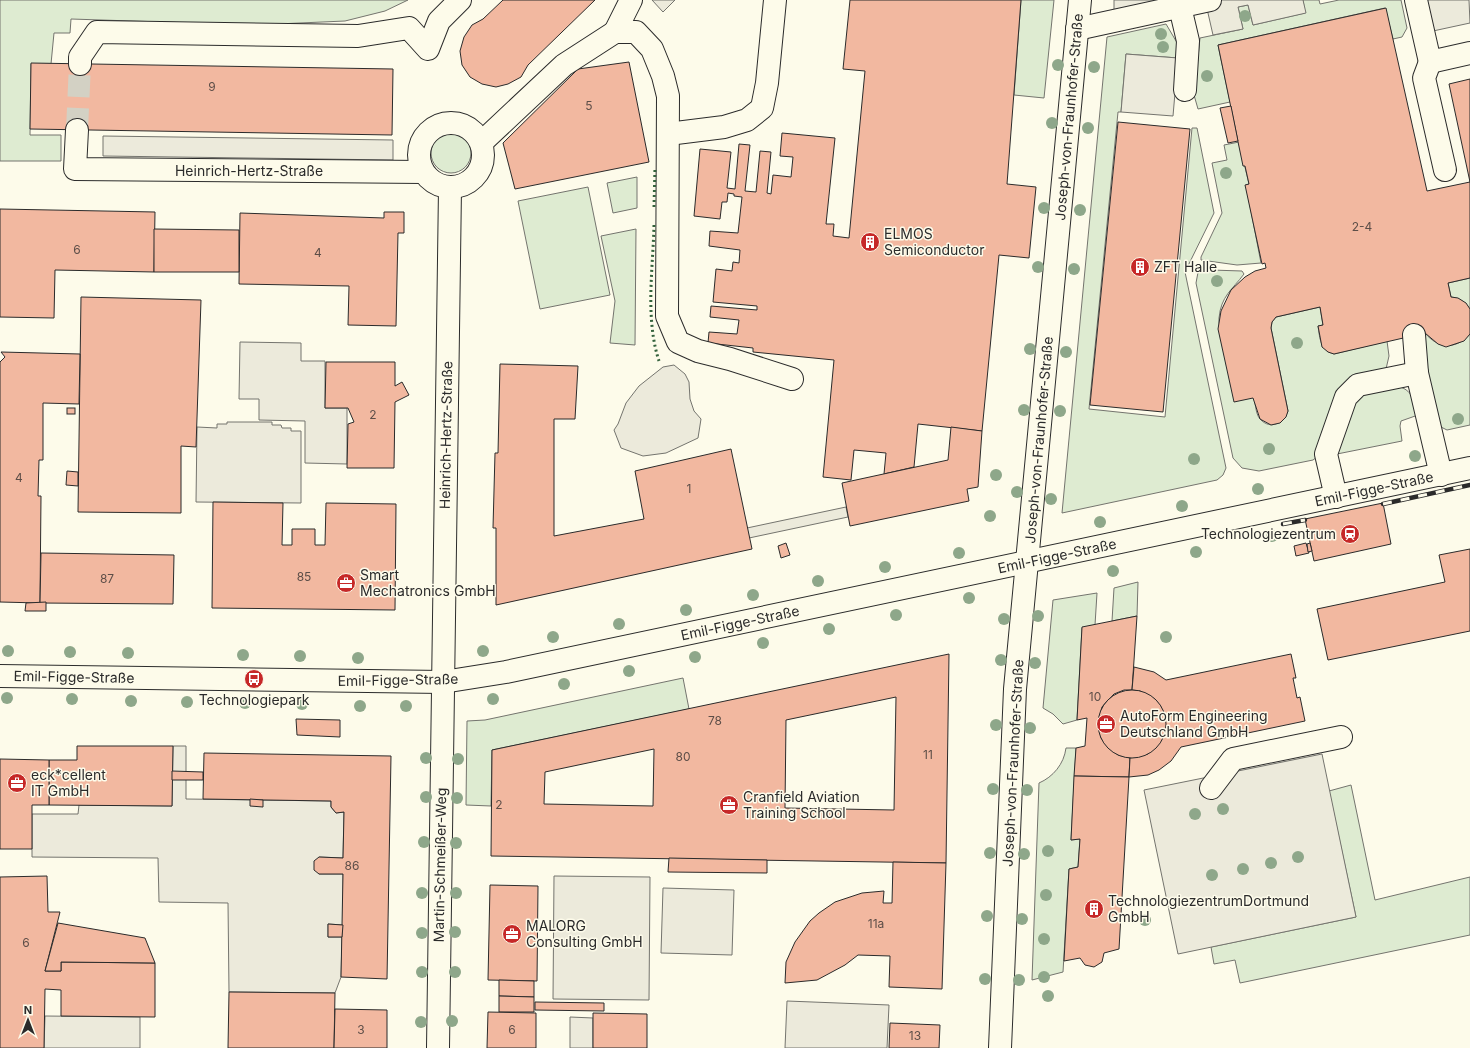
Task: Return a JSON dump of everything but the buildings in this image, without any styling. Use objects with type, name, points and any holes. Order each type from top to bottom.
[{"type":"street","points":[[80,64],[80,57],[97,32],[358,36],[409,28],[428,49],[438,21],[460,0]]},
{"type":"street","points":[[482,142],[564,65],[615,32],[631,0]]},
{"type":"street","points":[[668,134],[724,127],[747,120],[762,108],[767,83],[775,0]]},
{"type":"street","name":"Joseph-von-Fraunhofer-Straße","points":[[1000,1048],[1015,689],[1080,0]]},
{"type":"street","points":[[1077,29],[1210,0]]},
{"type":"street","points":[[1416,0],[1430,62],[1424,78],[1445,170]]},
{"type":"street","points":[[1180,7],[1188,41],[1185,90]]},
{"type":"street","points":[[615,32],[636,32],[652,49],[663,76],[668,96],[667,316],[671,329],[678,342],[698,352],[730,358],[792,379]]},
{"type":"street","points":[[1430,62],[1470,53]]},
{"type":"street","points":[[455,122],[466,126],[475,133],[482,142],[484,162],[480,172],[472,180],[462,186],[450,188],[438,185],[429,179],[423,172],[419,158],[420,147],[427,124],[455,122]]},
{"type":"street","name":"Heinrich-Hertz-Straße","points":[[77,130],[75,169],[423,172]]},
{"type":"street","name":"Heinrich-Hertz-Straße","points":[[443,682],[450,188]]},
{"type":"street","points":[[1414,335],[1416,373],[1441,475]]},
{"type":"street","points":[[1336,497],[1326,454],[1346,397],[1358,386],[1416,373]]},
{"type":"street","name":"Emil-Figge-Straße","points":[[0,676],[443,682],[506,672],[1470,468]]},
{"type":"street","name":"Martin-Schmeißer-Weg","points":[[438,1048],[443,682]]},
{"type":"street","points":[[1211,788],[1233,759],[1341,737]]},
{"type":"green space","points":[[0,0],[408,0],[385,11],[345,21],[254,25],[71,19],[70,33],[54,33],[51,64],[31,64],[30,135],[61,135],[61,161],[0,161]]},
{"type":"green space","points":[[1021,0],[1054,0],[1044,98],[1014,95]]},
{"type":"green space","points":[[1303,0],[1319,0],[1320,4],[1339,0],[1401,0],[1407,28],[1402,37],[1393,39],[1385,8],[1218,45],[1230,102],[1198,109],[1194,95],[1200,38],[1243,29],[1238,7],[1248,5],[1253,25],[1305,13]]},
{"type":"green space","points":[[1166,24],[1179,46],[1178,58],[1126,54],[1121,112],[1118,112],[1089,409],[1165,417],[1192,128],[1197,128],[1214,213],[1185,272],[1226,468],[1223,475],[1217,480],[1062,513],[1107,37]]},
{"type":"green space","points":[[455,133],[462,136],[468,142],[471,153],[470,161],[462,170],[455,173],[447,173],[440,170],[432,161],[431,149],[434,142],[443,134]]},
{"type":"green space","points":[[1239,142],[1249,184],[1246,185],[1261,263],[1237,265],[1201,260],[1201,257],[1222,213],[1212,163],[1227,160],[1224,145]]},
{"type":"green space","points":[[637,177],[637,208],[613,213],[607,183]]},
{"type":"green space","points":[[588,187],[610,295],[540,309],[518,201]]},
{"type":"green space","points":[[636,229],[635,345],[610,343],[615,301],[601,236]]},
{"type":"green space","points":[[1199,267],[1211,270],[1242,271],[1244,274],[1231,289],[1222,304],[1219,318],[1220,326],[1222,336],[1253,396],[1258,417],[1264,423],[1273,425],[1277,424],[1283,419],[1288,411],[1271,328],[1272,322],[1276,317],[1320,307],[1323,325],[1318,326],[1320,340],[1326,350],[1334,354],[1387,341],[1389,356],[1386,369],[1372,378],[1317,457],[1313,460],[1259,471],[1242,468],[1233,458],[1196,283]]},
{"type":"green space","points":[[1470,278],[1470,309],[1462,301],[1451,297],[1448,283]]},
{"type":"green space","points":[[1425,333],[1441,345],[1447,346],[1459,343],[1470,334],[1470,425],[1447,430],[1437,425],[1419,343]]},
{"type":"green space","points":[[1396,386],[1406,390],[1412,396],[1418,415],[1401,421],[1400,426],[1402,441],[1337,454],[1352,398]]},
{"type":"green space","points":[[1138,582],[1137,616],[1112,621],[1114,588]]},
{"type":"green space","points":[[1097,593],[1095,625],[1082,628],[1077,720],[1063,724],[1053,714],[1043,708],[1053,600]]},
{"type":"green space","points":[[683,678],[689,709],[492,750],[491,806],[466,805],[467,721],[485,720]]},
{"type":"green space","points":[[1066,748],[1076,748],[1071,840],[1080,839],[1078,867],[1069,869],[1063,972],[1032,980],[1039,783],[1053,774],[1057,769],[1063,759]]},
{"type":"green space","points":[[1351,785],[1375,900],[1470,877],[1470,935],[1240,983],[1235,960],[1214,964],[1211,947],[1356,917],[1329,791]]},
{"type":"shaded area","points":[[652,0],[675,0],[663,12]]},
{"type":"shaded area","points":[[1114,0],[1162,0],[1114,11]]},
{"type":"shaded area","points":[[1205,0],[1303,0],[1306,13],[1253,25],[1248,5],[1238,7],[1243,29],[1213,35]]},
{"type":"shaded area","points":[[1426,0],[1469,0],[1470,23],[1433,31]]},
{"type":"shaded area","points":[[1126,54],[1178,58],[1173,116],[1121,112]]},
{"type":"shaded area","points":[[103,136],[393,140],[393,160],[103,156]]},
{"type":"shaded area","points":[[240,342],[301,343],[301,361],[325,361],[325,408],[347,408],[347,464],[305,463],[305,421],[259,420],[259,399],[239,399]]},
{"type":"shaded area","points":[[674,365],[685,374],[689,382],[690,399],[694,411],[701,419],[698,438],[666,453],[643,456],[621,448],[614,430],[618,424],[626,403],[639,386],[663,367]]},
{"type":"shaded area","points":[[227,422],[272,422],[272,425],[281,425],[282,428],[291,428],[291,431],[301,431],[301,503],[196,502],[197,427],[217,428],[217,424],[227,424]]},
{"type":"shaded area","points":[[846,507],[848,517],[749,538],[747,528]]},
{"type":"shaded area","points":[[173,746],[186,746],[186,799],[331,801],[331,807],[336,813],[344,812],[343,858],[319,857],[319,874],[343,874],[343,925],[328,924],[328,937],[342,937],[341,977],[335,993],[229,992],[228,903],[159,902],[158,858],[32,857],[32,814],[78,814],[79,805],[172,806]]},
{"type":"shaded area","points":[[1322,754],[1356,917],[1178,954],[1144,790]]},
{"type":"shaded area","points":[[554,876],[650,877],[649,1000],[553,999]]},
{"type":"shaded area","points":[[663,888],[734,890],[732,955],[661,953]]},
{"type":"shaded area","points":[[787,1001],[889,1005],[887,1048],[785,1048]]},
{"type":"shaded area","points":[[45,1016],[140,1017],[140,1048],[44,1048]]},
{"type":"shaded area","points":[[570,1017],[593,1018],[593,1048],[570,1048]]},
{"type":"tunnel","points":[[77,130],[80,64]]},
{"type":"railway","points":[[1383,504],[1470,485]]},
{"type":"railway","points":[[1283,524],[1305,520]]},
{"type":"hedge","points":[[654,207],[655,167]]},
{"type":"hedge","points":[[654,225],[651,276],[651,311],[652,328],[659,361]]},
{"type":"place","name":"ELMOS Semiconductor","points":[[870,242]]},
{"type":"place","name":"ZFT Halle","points":[[1140,267]]},
{"type":"place","name":"Technologiezentrum","points":[[1350,534]]},
{"type":"place","name":"Smart Mechatronics GmbH","points":[[346,583]]},
{"type":"place","name":"Technologiepark","points":[[254,679]]},
{"type":"place","name":"AutoForm Engineering Deutschland GmbH","points":[[1106,724]]},
{"type":"place","name":"eck*cellent IT GmbH","points":[[17,783]]},
{"type":"place","name":"Cranfield Aviation Training School","points":[[729,805]]},
{"type":"place","name":"TechnologiezentrumDortmund GmbH","points":[[1094,909]]},
{"type":"place","name":"MALORG Consulting GmbH","points":[[512,934]]}]
